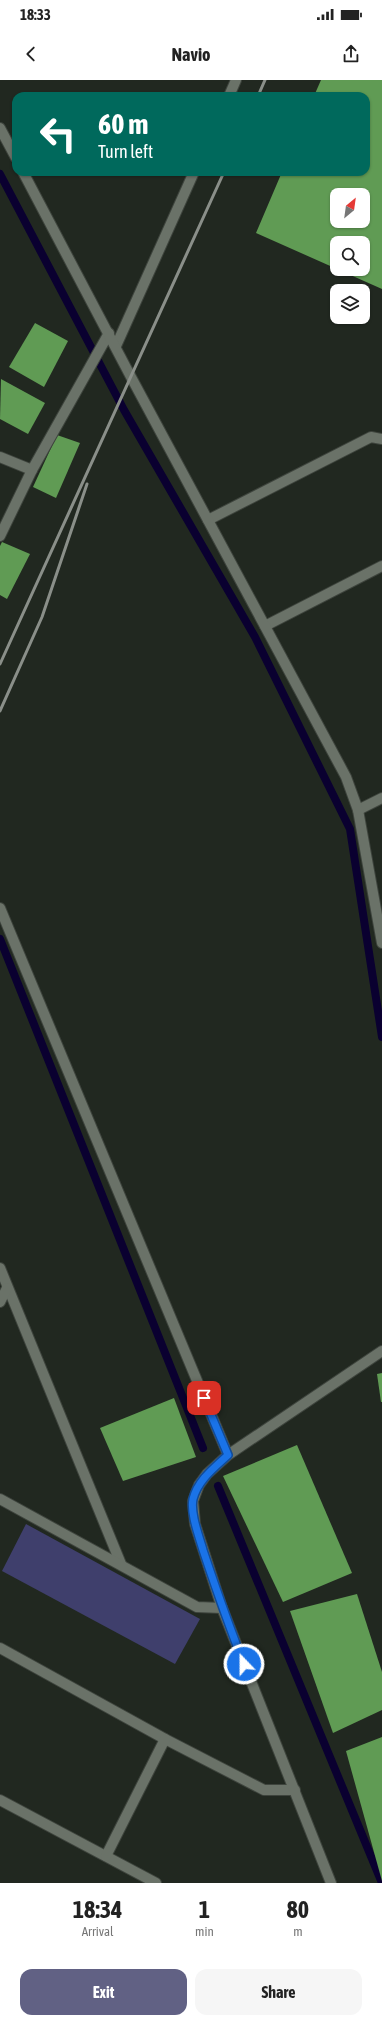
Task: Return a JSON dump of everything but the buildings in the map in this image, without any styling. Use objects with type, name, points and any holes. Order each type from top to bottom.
[{"type":"street","points":[[231,92],[236,80]]},
{"type":"street","points":[[0,128],[12,150]]},
{"type":"street","points":[[25,176],[107,336],[116,346],[131,378],[346,777],[358,810],[382,943]]},
{"type":"street","points":[[116,346],[192,176]]},
{"type":"street","points":[[0,536],[32,470],[107,336]]},
{"type":"street","points":[[208,520],[371,437],[382,440]]},
{"type":"street","points":[[0,457],[32,470]]},
{"type":"street","points":[[264,626],[382,566]]},
{"type":"street","points":[[358,810],[382,798]]},
{"type":"street","points":[[0,908],[228,1455]]},
{"type":"street","points":[[0,1268],[121,1564]]},
{"type":"street","points":[[0,1302],[7,1288]]},
{"type":"street","points":[[331,1883],[222,1608],[195,1524],[193,1501],[199,1485],[207,1474],[228,1455],[382,1351]]},
{"type":"street","points":[[0,1498],[197,1607],[222,1608]]},
{"type":"street","points":[[0,1648],[165,1740],[264,1790],[295,1790]]},
{"type":"street","points":[[106,1856],[165,1740]]},
{"type":"street","points":[[0,1800],[156,1883]]},
{"type":"shaded area","points":[[26,1524],[200,1619],[175,1664],[2,1571]]},
{"type":"waterway","points":[[0,174],[124,410],[255,637],[350,829],[382,1037]]},
{"type":"waterway","points":[[0,939],[203,1448]]},
{"type":"waterway","points":[[218,1486],[382,1883]]},
{"type":"railway","points":[[260,92],[265,80]]},
{"type":"railway","points":[[0,664],[222,176]]},
{"type":"railway","points":[[0,711],[42,617],[87,484]]},
{"type":"route","points":[[204,1398],[228,1455],[207,1474],[199,1485],[193,1501],[195,1524],[222,1608],[244,1664]]}]
